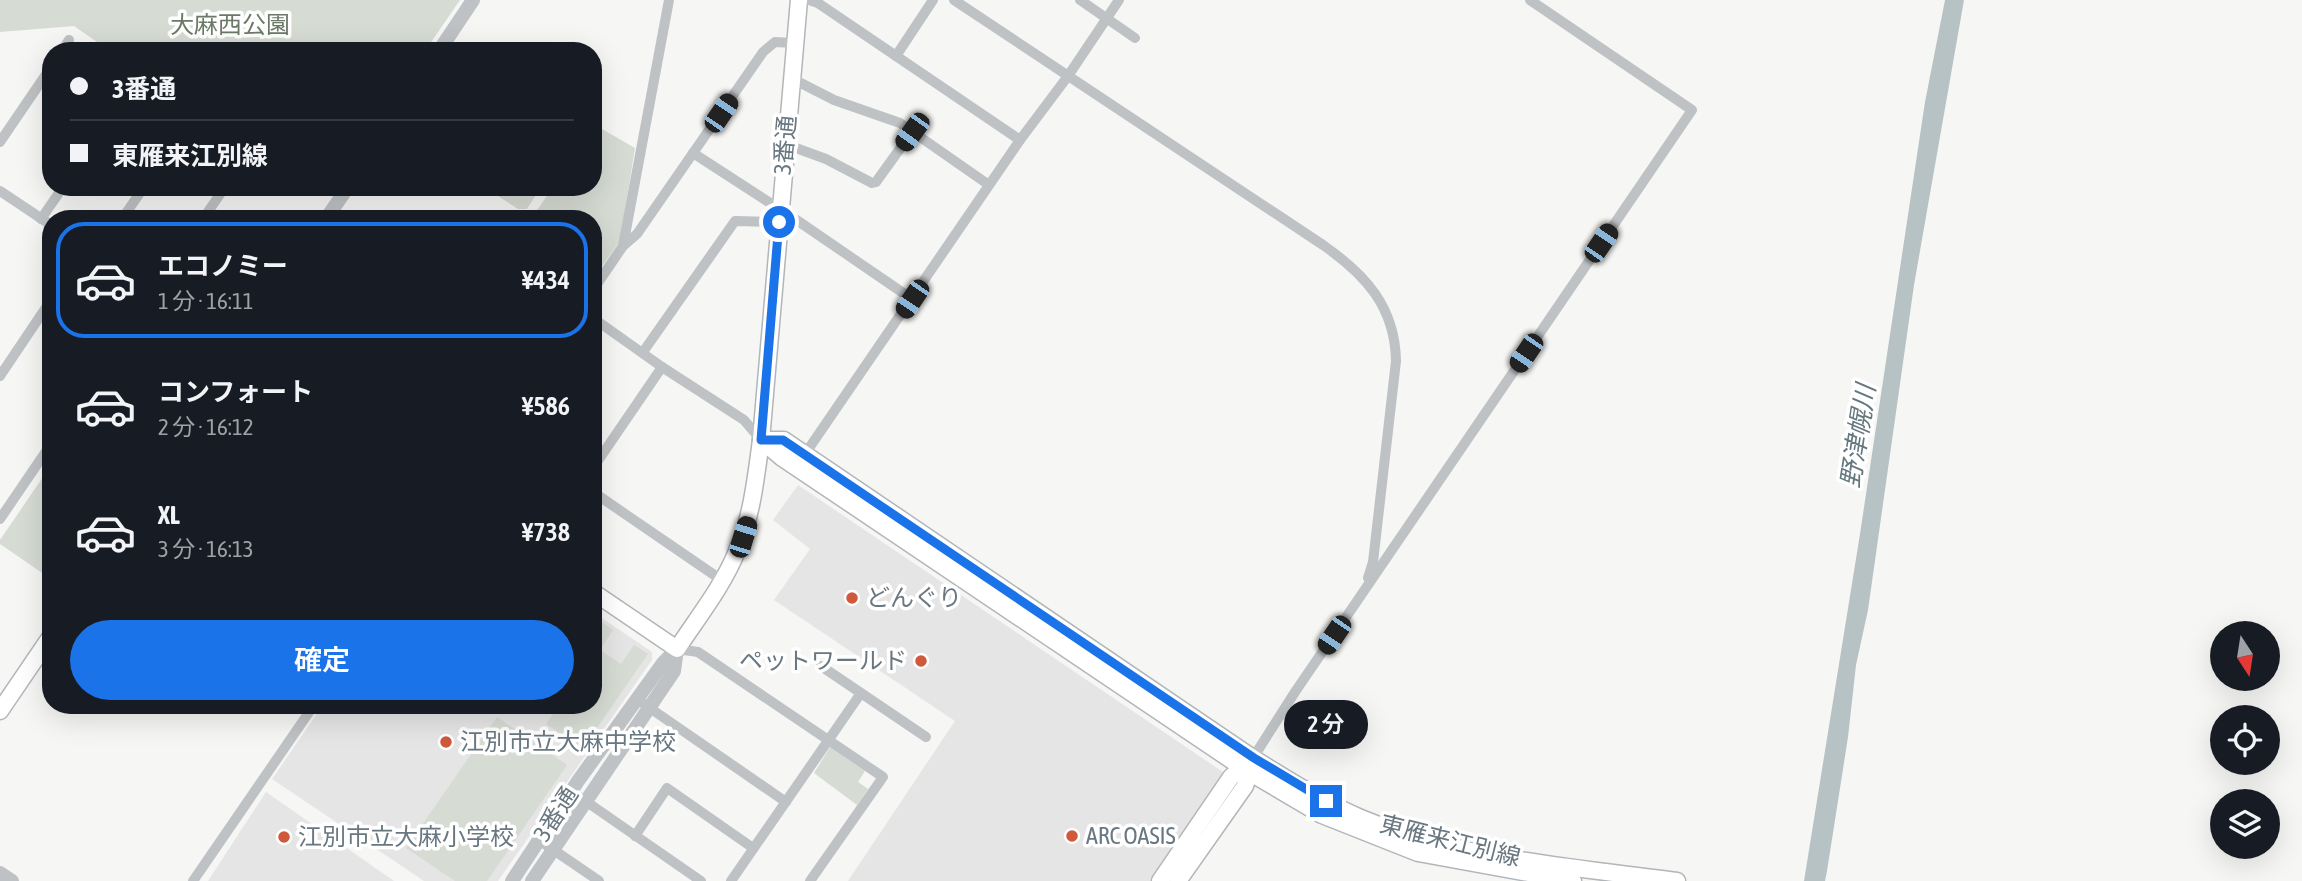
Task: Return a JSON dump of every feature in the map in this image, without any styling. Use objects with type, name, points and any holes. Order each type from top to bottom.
[{"type":"main road","name":"3番通","points":[[677,649],[723,580],[748,520],[761,440],[799,0]]},
{"type":"main road","name":"東雁来江別線","points":[[761,440],[783,440],[805,454],[1248,766],[1287,779],[1361,818],[1423,839],[1530,860],[1677,881]]},
{"type":"main road","name":"東雁来江別線","points":[[761,440],[781,457],[1322,815],[1393,845],[1457,861],[1573,881]]},
{"type":"main road","points":[[602,598],[677,649]]},
{"type":"main road","points":[[0,711],[42,662]]},
{"type":"main road","points":[[1160,881],[1231,777],[1248,766]]},
{"type":"main road","points":[[1178,881],[1245,786],[1248,766]]},
{"type":"street","points":[[445,42],[473,0]]},
{"type":"street","points":[[624,246],[669,0]]},
{"type":"street","points":[[809,0],[818,2],[1020,140]]},
{"type":"street","points":[[896,56],[933,0]]},
{"type":"street","points":[[954,0],[1346,261],[1366,280],[1381,303],[1391,328],[1396,361],[1373,562],[1360,596]]},
{"type":"street","points":[[1080,0],[1135,38]]},
{"type":"street","points":[[805,454],[1119,0]]},
{"type":"street","points":[[1248,766],[1360,596],[1692,110],[1530,0]]},
{"type":"street","points":[[602,277],[624,246],[637,234],[763,52],[775,42],[794,43]]},
{"type":"street","points":[[791,78],[834,100],[900,123],[989,186]]},
{"type":"street","points":[[0,142],[42,80]]},
{"type":"street","points":[[785,144],[826,159],[872,183],[912,132]]},
{"type":"street","points":[[693,153],[779,216],[912,299]]},
{"type":"street","points":[[1,194],[42,220]]},
{"type":"street","points":[[643,352],[735,221],[779,216]]},
{"type":"street","points":[[0,376],[42,313]]},
{"type":"street","points":[[602,324],[744,420],[761,440]]},
{"type":"street","points":[[602,455],[662,367]]},
{"type":"street","points":[[0,519],[42,457]]},
{"type":"street","points":[[602,498],[723,580]]},
{"type":"street","points":[[677,649],[698,652],[883,777],[810,881]]},
{"type":"street","name":"3番通","points":[[512,881],[571,791],[674,671],[677,649]]},
{"type":"street","points":[[821,666],[926,737]]},
{"type":"street","points":[[731,881],[861,693]]},
{"type":"street","points":[[643,704],[786,802]]},
{"type":"street","name":"3番通","points":[[532,881],[585,801],[643,704]]},
{"type":"street","points":[[193,881],[308,714]]},
{"type":"street","points":[[635,836],[667,788],[753,848]]},
{"type":"street","points":[[571,791],[701,881]]},
{"type":"street","points":[[539,840],[599,881]]},
{"type":"street","points":[[0,873],[12,881]]},
{"type":"shaded area","points":[[1945,0],[1964,0],[1914,285],[1868,610],[1856,665],[1848,737],[1827,871],[1825,881],[1804,881],[1925,102]]},
{"type":"shaded area","points":[[798,485],[1226,774],[1150,881],[848,881],[955,721],[774,600],[810,549],[773,520]]},
{"type":"shaded area","name":"江別市立大麻中学校","points":[[602,618],[652,652],[652,660],[498,881],[424,881],[272,779],[317,714],[602,714]]},
{"type":"shaded area","name":"江別市立大麻小学校","points":[[266,792],[394,881],[208,881]]},
{"type":"green space","name":"大麻西公園","points":[[0,0],[460,0],[431,42],[97,42],[74,26],[0,32]]},
{"type":"green space","points":[[602,129],[635,148],[620,241],[602,266],[602,210],[537,210],[547,196],[602,196]]},
{"type":"green space","points":[[498,196],[535,196],[527,209],[518,209]]},
{"type":"green space","points":[[42,478],[42,573],[0,544],[0,540]]},
{"type":"green space","points":[[602,622],[613,630],[602,647]]},
{"type":"green space","points":[[634,645],[648,654],[583,748],[546,724],[553,714],[602,714],[602,651],[621,664]]},
{"type":"green space","points":[[497,717],[567,765],[487,881],[455,881],[406,848]]},
{"type":"green space","points":[[830,747],[865,771],[858,782],[868,789],[857,805],[814,773]]},
{"type":"place","name":"どんぐり","points":[[852,598]]},
{"type":"place","name":"ペットワールド","points":[[921,661]]},
{"type":"place","name":"江別市立大麻中学校","points":[[446,742]]},
{"type":"place","name":"ARC OASIS","points":[[1072,836]]},
{"type":"place","name":"江別市立大麻小学校","points":[[284,837]]},
{"type":"route","points":[[779,222],[761,440],[783,440],[1254,758],[1326,801]]},
{"type":"water label","name":"野津幌川","points":[[1858,436]]}]
